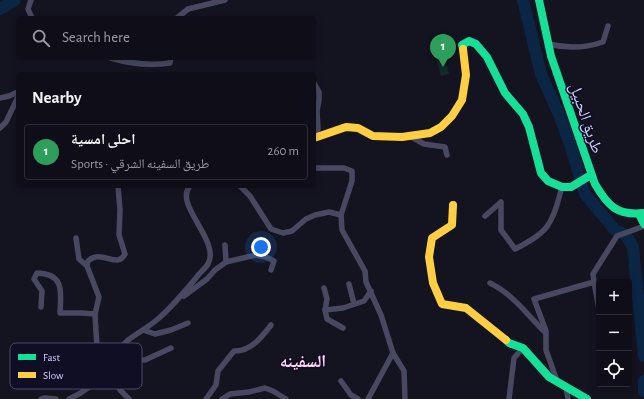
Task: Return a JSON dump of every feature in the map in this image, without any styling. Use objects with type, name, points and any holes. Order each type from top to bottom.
[{"type":"street","points":[[31,0],[28,8],[31,16]]},
{"type":"street","points":[[179,16],[188,8],[225,0]]},
{"type":"street","name":"طريق الحبيل","points":[[539,0],[557,74],[591,175],[601,194],[614,210],[633,215],[642,213]]},
{"type":"street","points":[[549,44],[563,48],[592,46],[603,42],[608,26]]},
{"type":"street","points":[[316,138],[346,127],[358,128],[373,136],[410,136],[430,133],[436,130],[452,116],[458,109],[462,100],[466,75],[462,45],[469,41],[476,44],[484,53],[505,93],[523,114],[529,127],[541,173],[548,182],[562,187],[571,187],[591,175]]},
{"type":"street","points":[[119,60],[140,65],[154,65],[170,62],[170,60]]},
{"type":"street","points":[[316,87],[319,92],[319,100],[317,110],[318,129],[316,135]]},
{"type":"street","points":[[0,98],[16,93]]},
{"type":"street","points":[[0,128],[6,122],[16,101]]},
{"type":"street","points":[[410,136],[424,144],[445,147],[447,155]]},
{"type":"street","points":[[316,168],[344,168],[352,171],[352,182],[341,215],[342,230],[365,271],[366,282],[385,326],[393,353],[404,371],[405,399]]},
{"type":"street","points":[[485,216],[501,202],[501,230],[515,249],[527,243],[548,226],[562,187]]},
{"type":"street","points":[[97,343],[95,314],[98,297],[88,266],[88,261],[91,258],[101,256],[115,261],[123,258],[125,254],[119,235],[120,210],[118,188]]},
{"type":"street","points":[[176,302],[207,265],[211,258],[210,249],[188,205],[186,195],[189,188]]},
{"type":"street","points":[[242,188],[250,196],[271,229],[283,233],[292,230],[306,219],[315,215],[329,212],[341,215]]},
{"type":"street","points":[[453,205],[452,225],[432,238],[429,257],[433,283],[442,304],[466,308],[509,343],[523,348],[548,377],[587,399]]},
{"type":"street","points":[[596,293],[593,274],[617,236],[644,225],[642,213]]},
{"type":"street","points":[[76,238],[79,259],[88,266]]},
{"type":"street","points":[[225,245],[226,262]]},
{"type":"street","points":[[124,343],[144,330],[226,262],[256,255],[266,257],[274,261],[271,270]]},
{"type":"street","points":[[41,307],[42,291],[34,279],[37,273],[48,273],[56,280],[61,290],[60,313],[95,314]]},
{"type":"street","points":[[557,382],[546,350],[546,333],[534,299],[594,282]]},
{"type":"street","points":[[490,283],[497,286],[517,302],[532,320],[546,333]]},
{"type":"street","points":[[349,284],[354,304]]},
{"type":"street","points":[[324,288],[327,300],[325,310],[327,319],[343,328]]},
{"type":"street","points":[[325,310],[342,308],[364,301],[371,291]]},
{"type":"street","points":[[144,330],[155,334],[171,330],[188,323]]},
{"type":"street","points":[[206,399],[216,385],[218,371],[230,354],[234,351],[241,352],[247,348],[261,338],[271,325]]},
{"type":"street","points":[[142,360],[171,348]]},
{"type":"street","points":[[509,399],[514,358],[523,348]]},
{"type":"street","points":[[368,399],[393,353]]},
{"type":"street","points":[[341,381],[351,395],[358,399]]},
{"type":"street","points":[[566,387],[568,399]]},
{"type":"street","points":[[222,399],[230,394],[249,392],[265,388],[286,399]]},
{"type":"street","points":[[69,399],[86,389]]},
{"type":"street","points":[[120,389],[129,399]]},
{"type":"street","points":[[41,399],[56,399]]},
{"type":"green space","points":[[445,59],[449,74],[441,76],[437,61]]},
{"type":"waterway","points":[[0,9],[15,0]]},
{"type":"waterway","points":[[523,0],[541,74],[558,112],[571,147],[585,194],[615,230],[625,234],[633,247],[644,356]]},
{"type":"waterway","points":[[644,381],[644,391]]},
{"type":"traffic: fast","points":[[539,0],[551,56],[595,184],[604,198],[614,208],[627,213],[644,213]]},
{"type":"traffic: fast","points":[[463,49],[462,45],[469,41],[476,44],[487,57],[505,93],[523,114],[529,127],[541,173],[548,181],[562,187],[571,187],[591,175]]},
{"type":"traffic: fast","points":[[639,214],[644,224]]},
{"type":"traffic: fast","points":[[506,340],[509,343],[523,348],[549,377],[587,399]]},
{"type":"traffic: slow","points":[[316,137],[346,127],[358,128],[373,136],[402,137],[430,133],[441,127],[452,116],[462,100],[466,75],[463,49]]},
{"type":"traffic: slow","points":[[453,205],[452,225],[432,238],[429,257],[433,283],[442,304],[466,308],[506,340]]},
{"type":"place","name":"احلى امسية","points":[[443,67]]},
{"type":"district","name":"السفينه","points":[[303,361]]}]
